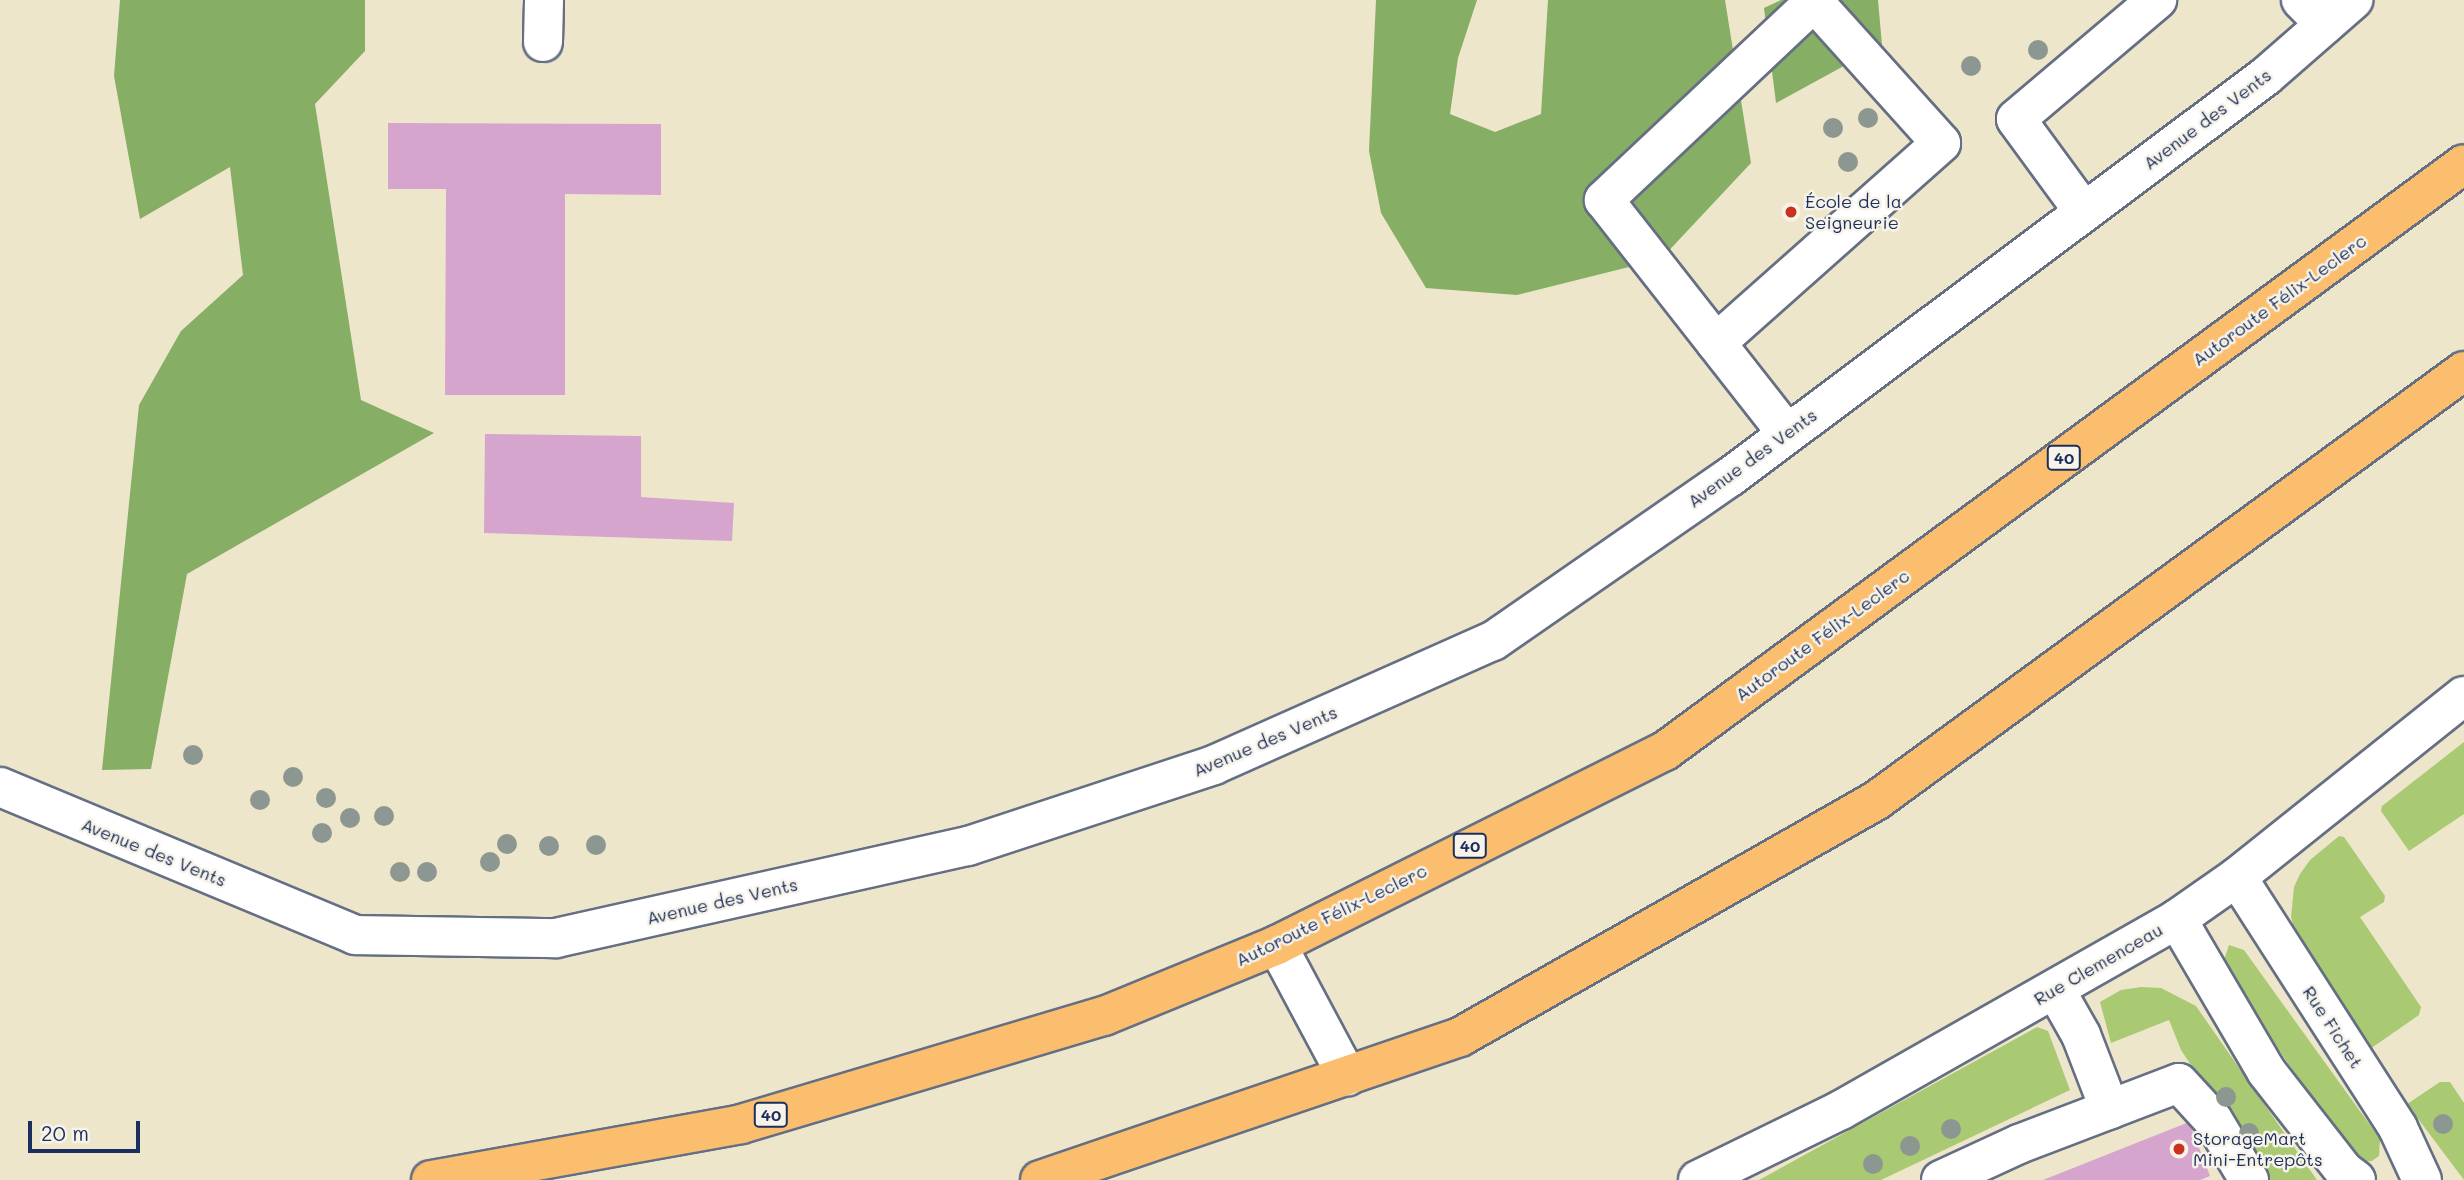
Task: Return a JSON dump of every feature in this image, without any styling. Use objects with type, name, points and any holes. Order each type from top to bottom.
[{"type":"highway","name":"Autoroute Félix-Leclerc","points":[[430,1180],[741,1124],[1104,1016],[1277,945],[1665,751],[2464,164]]},
{"type":"highway","points":[[1040,1180],[1460,1037],[1877,800],[2464,371]]},
{"type":"street","points":[[542,42],[544,0]]},
{"type":"street","points":[[2084,212],[2016,119],[2158,0]]},
{"type":"street","points":[[1717,343],[1941,143],[1814,2],[1604,200],[1787,433]]},
{"type":"street","name":"Avenue des Vents","points":[[0,788],[355,935],[556,938],[968,846],[1214,765],[1493,641],[1787,433],[2266,76],[2326,8]]},
{"type":"street","name":"Rue Clemenceau","points":[[1698,1180],[1841,1110],[2177,919],[2237,877],[2464,696]]},
{"type":"street","name":"Rue Fichet","points":[[2237,877],[2398,1128],[2422,1180]]},
{"type":"street","points":[[2177,919],[2266,1071],[2344,1171],[2356,1180]]},
{"type":"street","points":[[1277,945],[1347,1076]]},
{"type":"street","points":[[2055,989],[2081,1035],[2110,1111]]},
{"type":"street","points":[[1941,1180],[2019,1144],[2179,1083],[2213,1120],[2249,1180]]},
{"type":"green space","points":[[120,0],[365,0],[365,51],[315,104],[361,400],[434,433],[187,574],[151,769],[102,770],[139,405],[181,331],[243,275],[230,167],[140,219],[114,76]]},
{"type":"green space","points":[[1376,0],[1477,0],[1458,58],[1450,114],[1495,132],[1541,114],[1548,0],[1725,0],[1751,163],[1661,259],[1517,295],[1426,288],[1381,213],[1369,151]]},
{"type":"green space","points":[[1781,0],[1878,0],[1882,45],[1776,103],[1764,8]]},
{"type":"green space","points":[[2464,742],[2464,814],[2409,851],[2381,811],[2382,806]]},
{"type":"green space","points":[[2339,836],[2344,837],[2385,896],[2384,902],[2360,917],[2421,1007],[2419,1015],[2370,1049],[2295,933],[2291,917],[2294,887],[2300,874],[2310,860]]},
{"type":"green space","points":[[2229,945],[2244,950],[2380,1139],[2379,1156],[2372,1161],[2360,1162],[2352,1157],[2257,1018],[2224,960]]},
{"type":"green space","points":[[2161,988],[2196,1006],[2317,1180],[2266,1180],[2181,1050],[2169,1020],[2111,1043],[2100,1002],[2121,990]]},
{"type":"green space","points":[[2037,1027],[2048,1031],[2070,1090],[1881,1180],[1759,1180]]},
{"type":"green space","points":[[2440,1082],[2450,1082],[2464,1103],[2464,1180],[2407,1104]]},
{"type":"building","points":[[388,123],[661,124],[661,195],[565,194],[565,395],[445,395],[446,189],[388,189]]},
{"type":"building","points":[[485,434],[641,436],[641,497],[734,503],[732,541],[484,533]]},
{"type":"building","points":[[2189,1122],[2210,1176],[2200,1180],[2043,1180]]},
{"type":"place","name":"École de la Seigneurie","points":[[1791,212]]},
{"type":"place","name":"StorageMart Mini-Entrepôts","points":[[2179,1149]]}]
